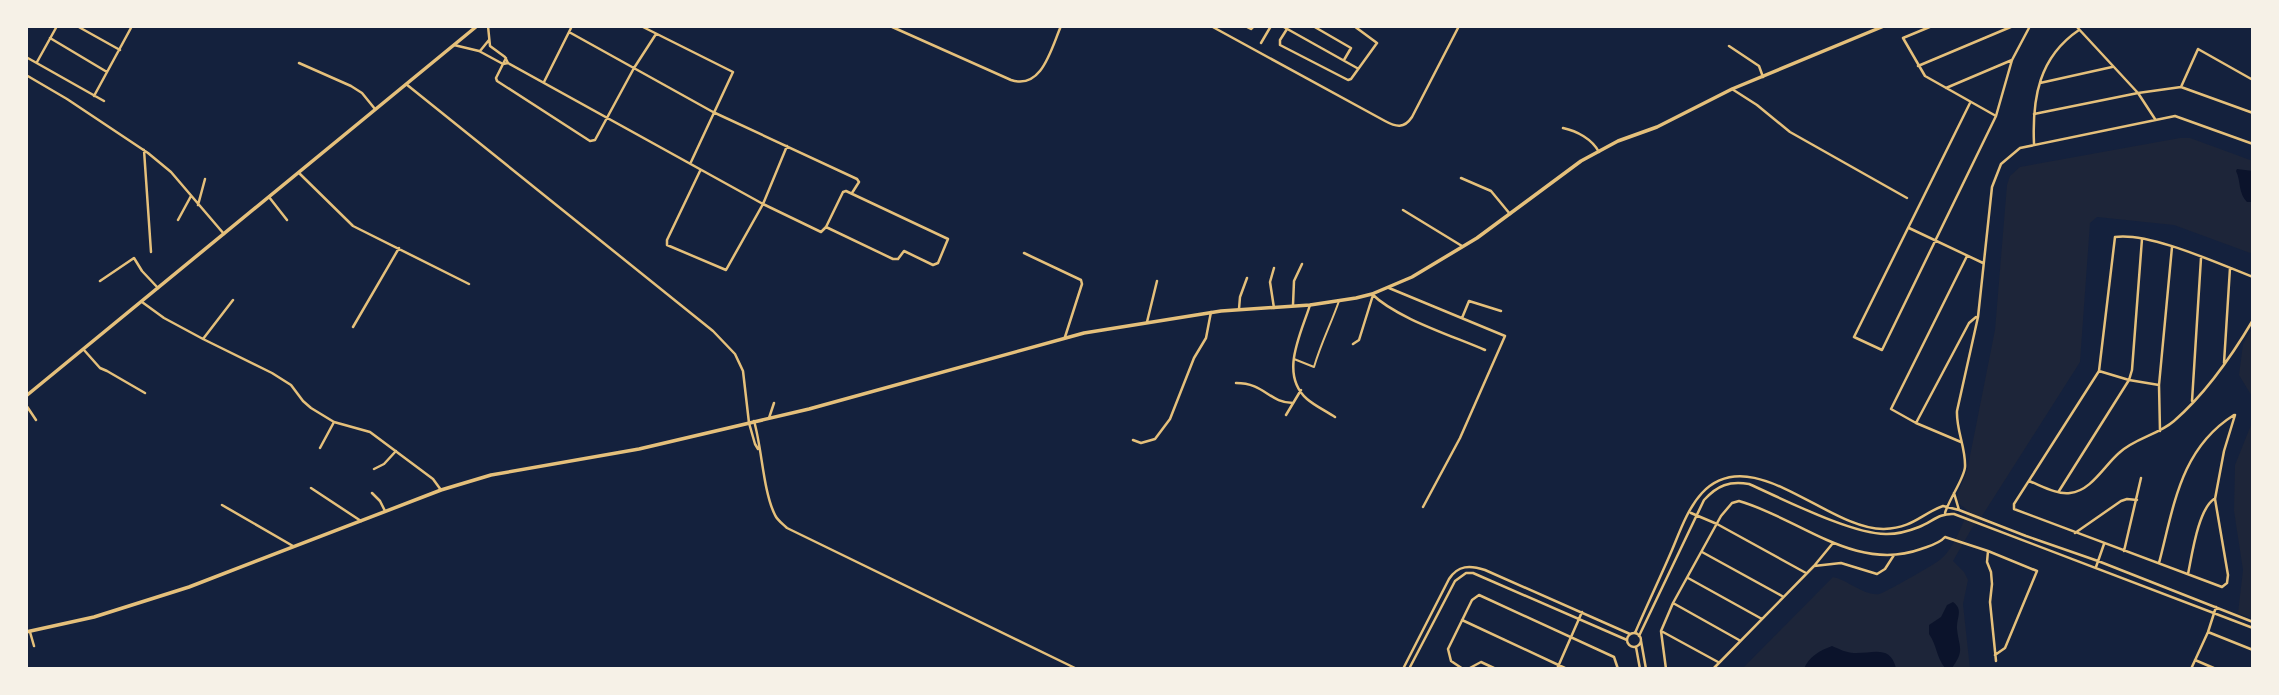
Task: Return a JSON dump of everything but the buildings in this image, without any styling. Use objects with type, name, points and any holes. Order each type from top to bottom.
[{"type":"main road","points":[[26,397],[477,26]]},
{"type":"main road","points":[[28,632],[94,617],[181,590],[441,490],[491,475],[639,449],[809,409],[1084,334],[1211,312],[1310,305],[1373,294],[1412,277],[1463,247],[1581,161],[1618,141],[1657,127],[1732,89],[1884,26]]},
{"type":"street","points":[[37,62],[57,26]]},
{"type":"street","points":[[77,26],[120,50]]},
{"type":"street","points":[[94,96],[132,26]]},
{"type":"street","points":[[488,26],[491,48],[506,58],[509,64]]},
{"type":"street","points":[[544,82],[572,26]]},
{"type":"street","points":[[641,26],[733,72],[690,163]]},
{"type":"street","points":[[890,26],[1022,83],[1032,80],[1040,73],[1061,26]]},
{"type":"street","points":[[1211,26],[1385,121],[1400,126],[1412,117],[1459,26]]},
{"type":"street","points":[[1245,26],[1251,29],[1254,26]]},
{"type":"street","points":[[1261,43],[1271,26]]},
{"type":"street","points":[[1282,26],[1357,68]]},
{"type":"street","points":[[1313,26],[1351,48],[1343,60]]},
{"type":"street","points":[[1287,29],[1280,44],[1346,80],[1351,79],[1377,43],[1354,26]]},
{"type":"street","points":[[1362,31],[1366,26]]},
{"type":"street","points":[[1933,26],[1903,38],[1918,66],[1925,76],[1996,116]]},
{"type":"street","points":[[1918,66],[2013,26]]},
{"type":"street","points":[[2076,26],[2138,93],[2155,119]]},
{"type":"street","points":[[1970,103],[1854,337],[1882,350],[1996,116],[2012,60],[2029,27]]},
{"type":"street","points":[[2034,144],[2034,114],[2040,82],[2052,54],[2065,39],[2079,30]]},
{"type":"street","points":[[569,32],[713,112],[857,179],[859,182],[852,192]]},
{"type":"street","points":[[506,58],[497,81],[590,141],[595,140],[634,68],[656,34]]},
{"type":"street","points":[[50,38],[108,72]]},
{"type":"street","points":[[479,51],[489,40]]},
{"type":"street","points":[[454,45],[479,51],[503,64],[509,64],[762,204],[821,232],[846,191],[948,240],[938,263],[933,265],[904,251],[898,259],[894,259],[826,227]]},
{"type":"street","points":[[1729,46],[1759,66],[1763,77]]},
{"type":"street","points":[[2180,87],[2198,50],[2253,80]]},
{"type":"street","points":[[26,57],[104,101]]},
{"type":"street","points":[[1946,88],[2012,60]]},
{"type":"street","points":[[299,63],[362,93],[376,109]]},
{"type":"street","points":[[2040,82],[2113,67]]},
{"type":"street","points":[[26,75],[144,150],[171,172],[224,234]]},
{"type":"street","points":[[407,84],[713,331],[735,354],[743,371],[748,423],[759,449]]},
{"type":"street","points":[[2034,114],[2180,87],[2253,113]]},
{"type":"street","points":[[1732,89],[1758,105],[1790,132],[1907,198]]},
{"type":"street","points":[[1945,513],[1965,469],[1956,421],[1978,317],[1992,187],[1996,173],[2010,155],[2020,148],[2034,144],[2175,116],[2253,145]]},
{"type":"street","points":[[1563,128],[1590,140],[1599,152]]},
{"type":"street","points":[[701,169],[667,245],[726,270],[762,204],[787,146]]},
{"type":"street","points":[[144,150],[151,252]]},
{"type":"street","points":[[299,173],[353,226],[470,284]]},
{"type":"street","points":[[1461,178],[1492,192],[1510,214]]},
{"type":"street","points":[[198,205],[205,179]]},
{"type":"street","points":[[178,219],[191,196]]},
{"type":"street","points":[[269,197],[287,219]]},
{"type":"street","points":[[1403,209],[1463,247]]},
{"type":"street","points":[[1909,228],[1983,263]]},
{"type":"street","points":[[2159,563],[2181,479],[2204,440],[2217,426],[2235,415],[2224,451],[2215,499],[2228,575],[2227,583],[2222,587],[2016,511],[2014,504],[2099,371],[2114,239],[2118,236],[2142,239],[2172,247],[2253,277]]},
{"type":"street","points":[[2059,492],[2133,370],[2142,239]]},
{"type":"street","points":[[2160,431],[2160,385],[2172,247]]},
{"type":"street","points":[[353,327],[398,248]]},
{"type":"street","points":[[1024,253],[1081,280],[1065,339]]},
{"type":"street","points":[[1962,442],[1916,423],[1891,409],[1967,256]]},
{"type":"street","points":[[2192,402],[2201,257]]},
{"type":"street","points":[[100,281],[135,258],[142,271],[158,288]]},
{"type":"street","points":[[1293,306],[1294,281],[1302,264]]},
{"type":"street","points":[[1274,268],[1270,282],[1274,307]]},
{"type":"street","points":[[2224,365],[2230,268]]},
{"type":"street","points":[[1239,309],[1247,278]]},
{"type":"street","points":[[1147,322],[1157,281]]},
{"type":"street","points":[[1387,287],[1505,336],[1460,438],[1423,507]]},
{"type":"street","points":[[1353,344],[1360,336],[1373,294]]},
{"type":"street","points":[[1373,294],[1381,303],[1485,350]]},
{"type":"street","points":[[203,339],[233,300]]},
{"type":"street","points":[[1293,359],[1314,367],[1323,337],[1328,332],[1339,301]]},
{"type":"street","points":[[1462,318],[1469,301],[1501,311]]},
{"type":"street","points":[[142,302],[164,318],[272,373],[291,385],[311,408],[334,422],[370,432],[433,479],[441,490]]},
{"type":"street","points":[[1310,305],[1292,369],[1307,399],[1335,417]]},
{"type":"street","points":[[1133,440],[1141,443],[1155,439],[1170,419],[1194,358],[1206,338],[1211,312]]},
{"type":"street","points":[[1916,423],[1969,323],[1978,317]]},
{"type":"street","points":[[2029,481],[2069,494],[2083,489],[2120,452],[2175,421],[2232,356],[2253,320]]},
{"type":"street","points":[[83,350],[101,369],[145,393]]},
{"type":"street","points":[[2099,371],[2160,385]]},
{"type":"street","points":[[1236,383],[1256,386],[1280,402],[1293,403]]},
{"type":"street","points":[[1286,415],[1301,390]]},
{"type":"street","points":[[769,418],[774,403]]},
{"type":"street","points":[[26,405],[36,420]]},
{"type":"street","points":[[749,415],[754,421],[759,438],[759,449],[775,515],[787,528],[1077,669]]},
{"type":"street","points":[[320,448],[334,422]]},
{"type":"street","points":[[373,469],[384,464],[396,451]]},
{"type":"street","points":[[1627,640],[1700,495],[1723,478],[1736,475],[1752,477],[1783,488],[1870,528],[1906,526],[1938,508],[1947,506],[2253,622]]},
{"type":"street","points":[[2124,551],[2141,478]]},
{"type":"street","points":[[1640,669],[1636,647],[1704,500],[1713,490],[1736,482],[1749,484],[1853,528],[1877,534],[1912,530],[1945,513],[1954,514],[2253,628]]},
{"type":"street","points":[[311,488],[361,521]]},
{"type":"street","points":[[1953,491],[1959,510]]},
{"type":"street","points":[[372,493],[385,511]]},
{"type":"street","points":[[2188,574],[2203,513],[2208,503],[2215,499]]},
{"type":"street","points":[[1666,669],[1661,631],[1673,603],[1717,524],[1732,503],[1739,500],[1833,543],[1870,554],[1894,555],[1916,551],[1942,541],[1945,537],[2037,571],[2005,648],[1995,654]]},
{"type":"street","points":[[2075,533],[2121,501],[2137,500]]},
{"type":"street","points":[[222,505],[296,548]]},
{"type":"street","points":[[1690,512],[1806,573]]},
{"type":"street","points":[[1713,669],[1814,566],[1833,543]]},
{"type":"street","points":[[2096,567],[2104,544]]},
{"type":"street","points":[[1988,551],[1996,661]]},
{"type":"street","points":[[1702,552],[1784,596]]},
{"type":"street","points":[[1814,566],[1841,563],[1877,574],[1885,569],[1894,555]]},
{"type":"street","points":[[1403,669],[1449,579],[1457,570],[1471,566],[1640,638]]},
{"type":"street","points":[[1409,669],[1455,581],[1466,573],[1474,573],[1627,640],[1628,644],[1636,647]]},
{"type":"street","points":[[1687,577],[1762,619]]},
{"type":"street","points":[[1462,669],[1451,661],[1448,653],[1450,643],[1472,600],[1479,595],[1614,657],[1618,669]]},
{"type":"street","points":[[1673,603],[1739,640]]},
{"type":"street","points":[[2191,669],[2216,607]]},
{"type":"street","points":[[1558,667],[1582,612]]},
{"type":"street","points":[[1462,620],[1567,669]]},
{"type":"street","points":[[1661,631],[1718,662]]},
{"type":"street","points":[[28,632],[34,646]]},
{"type":"street","points":[[2208,632],[2253,650]]},
{"type":"street","points":[[1640,638],[1646,669]]},
{"type":"street","points":[[2195,660],[2217,669]]},
{"type":"street","points":[[1468,669],[1481,662],[1496,669]]},
{"type":"shaded area","points":[[2190,138],[2253,161],[2253,254],[2174,225],[2097,217],[2090,223],[2080,362],[1953,561],[1968,580],[1963,604],[1970,669],[1742,669],[1833,577],[1868,593],[1879,594],[1937,562],[1953,543],[1968,511],[1957,502],[1958,493],[1967,471],[1995,330],[2007,185],[2010,176],[2020,167]]},
{"type":"shaded area","points":[[2237,169],[2253,171],[2253,202],[2247,202],[2242,195]]},
{"type":"shaded area","points":[[2253,327],[2253,398],[2239,375],[2243,344]]},
{"type":"shaded area","points":[[2253,420],[2253,619],[2238,613],[2243,570],[2234,511],[2235,465]]},
{"type":"shaded area","points":[[1953,602],[1959,611],[1957,629],[1960,653],[1952,668],[1945,668],[1929,634],[1929,625],[1941,617],[1947,605]]},
{"type":"shaded area","points":[[1832,646],[1851,653],[1885,653],[1896,668],[1804,669],[1819,652]]}]
